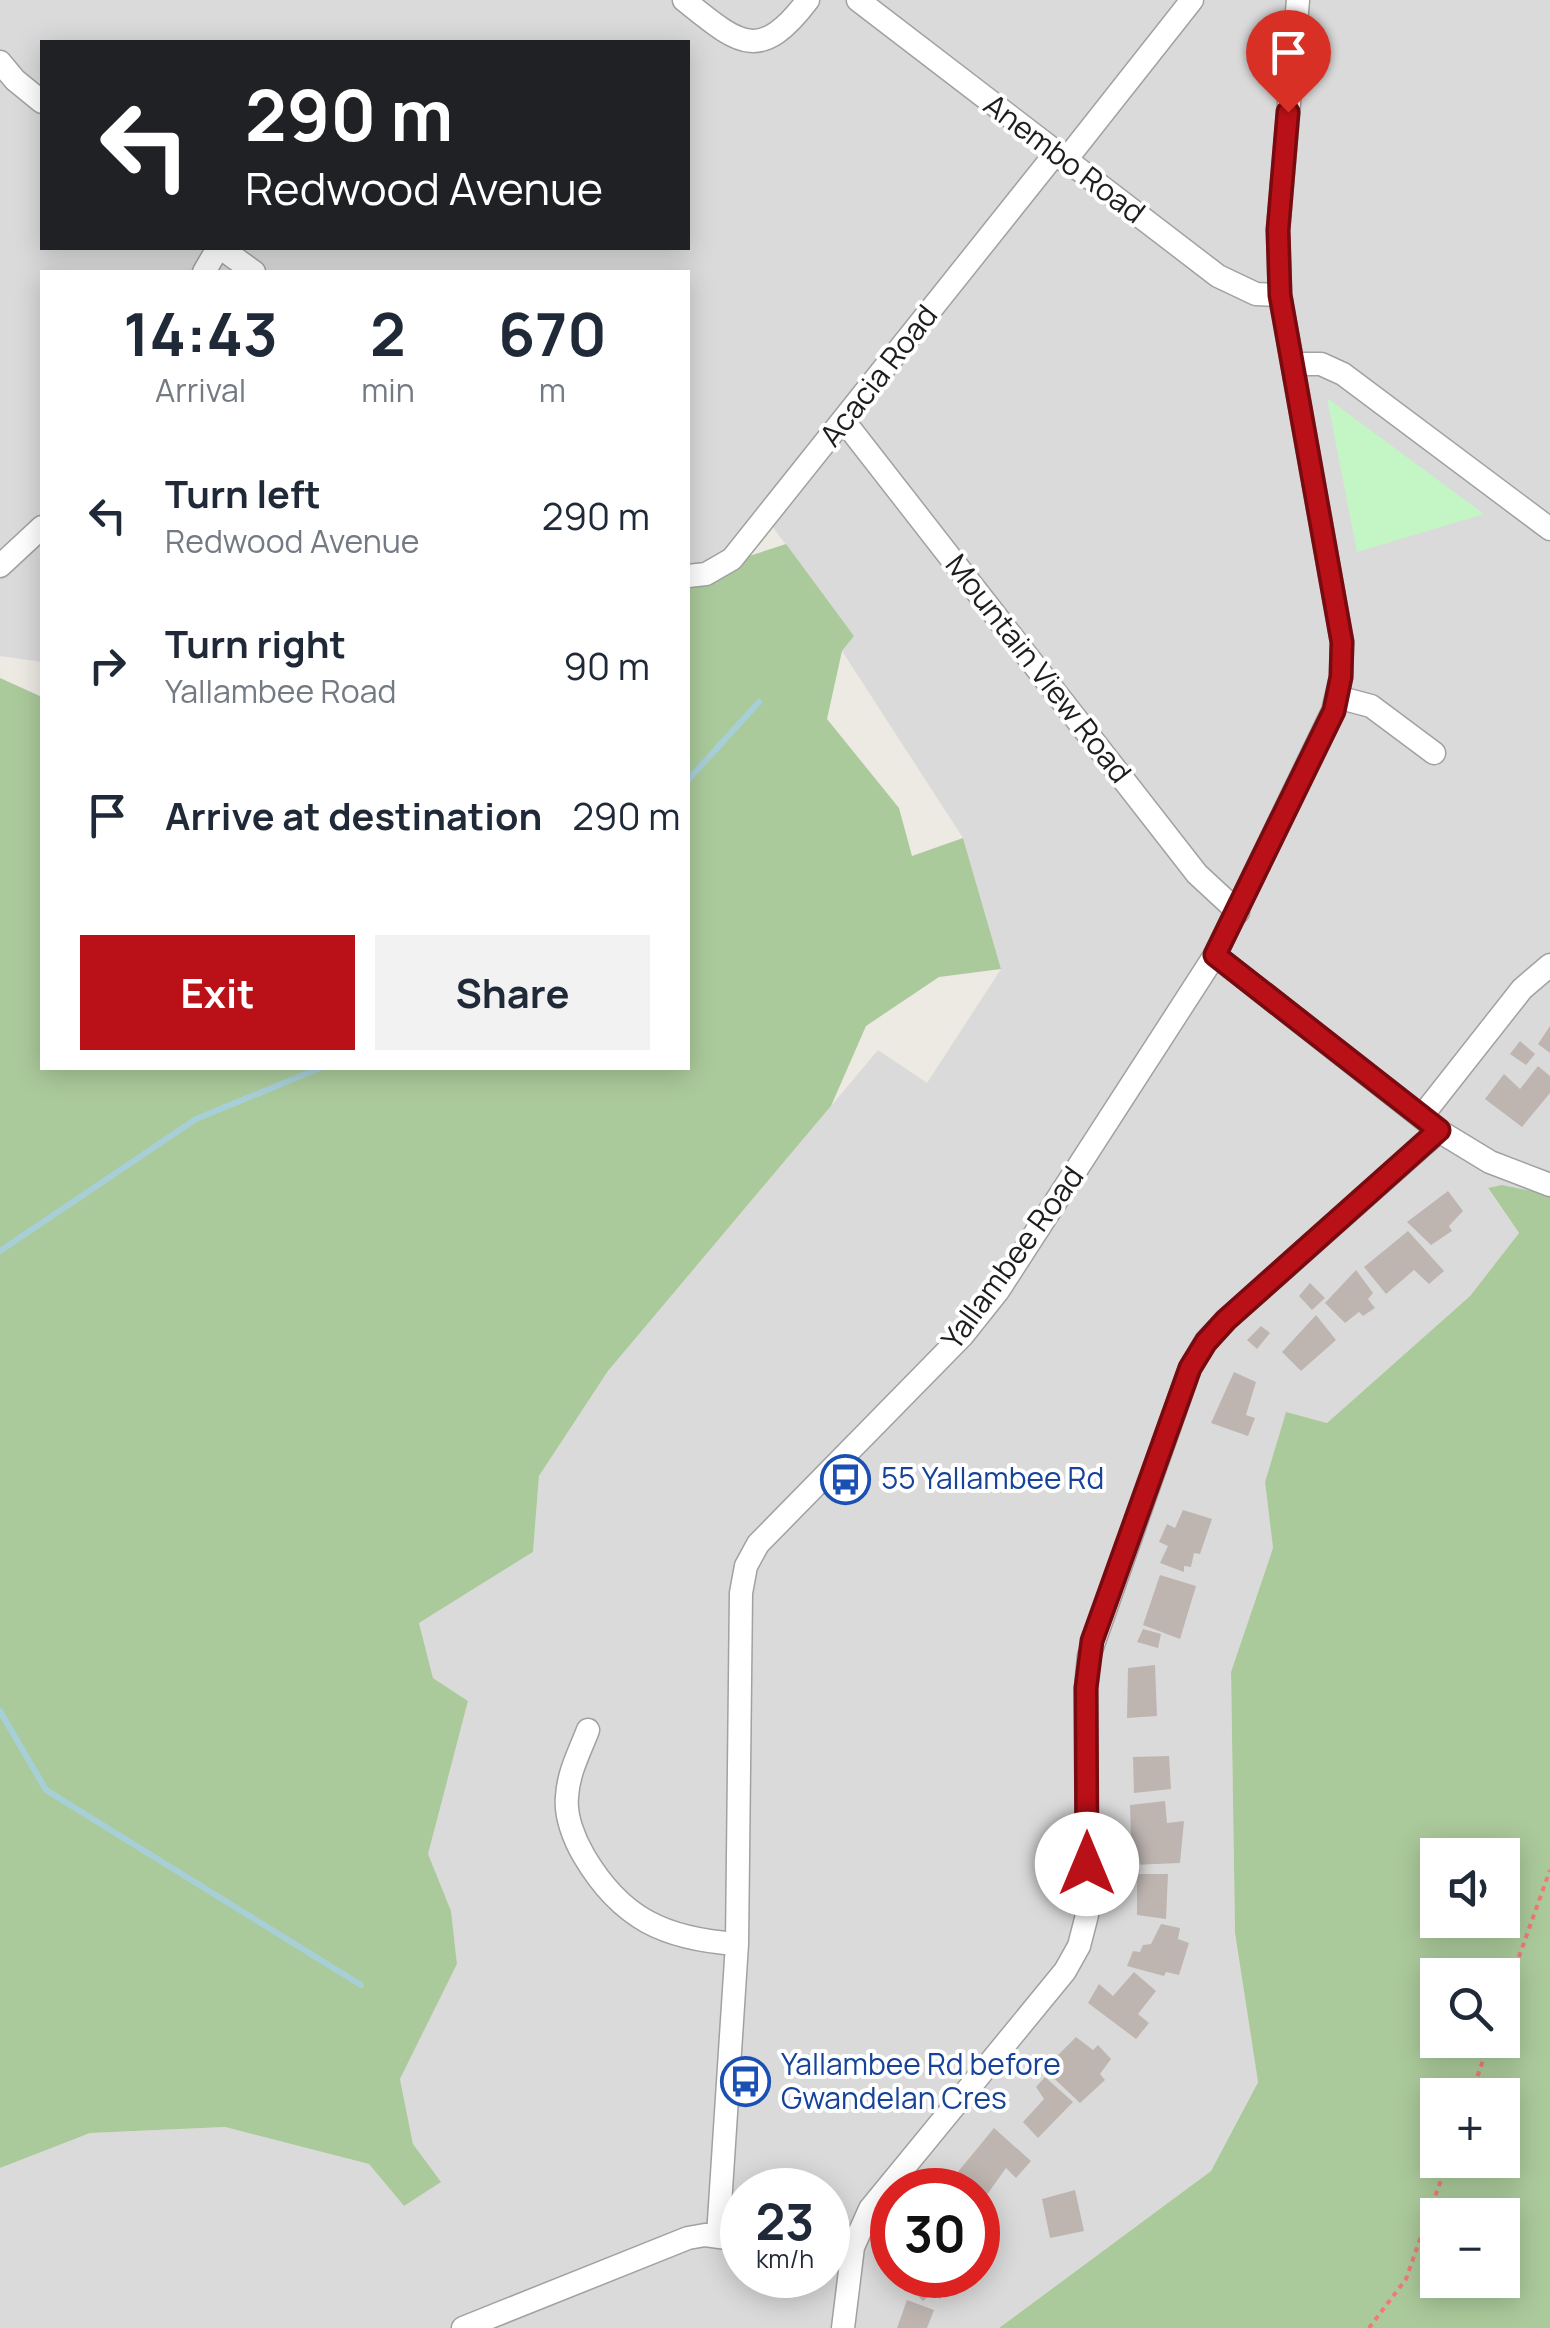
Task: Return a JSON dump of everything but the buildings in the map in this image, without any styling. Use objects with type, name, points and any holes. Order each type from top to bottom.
[{"type":"street","points":[[684,0],[732,36],[757,42],[783,30],[808,0]]},
{"type":"street","name":"Anembo Road","points":[[858,0],[1218,276],[1256,294],[1280,295]]},
{"type":"street","name":"Acacia Road","points":[[690,576],[706,574],[732,559],[1192,0]]},
{"type":"street","name":"Yallambee Road","points":[[718,2236],[737,1944],[741,1593],[751,1554],[964,1336],[981,1313],[1215,955],[1338,697],[1342,642],[1280,295],[1278,230],[1298,0]]},
{"type":"street","points":[[0,62],[14,80],[40,100]]},
{"type":"street","points":[[223,250],[251,270]]},
{"type":"street","points":[[1294,364],[1321,364],[1343,374],[1550,528]]},
{"type":"street","name":"Mountain View Road","points":[[844,421],[1197,874],[1238,912]]},
{"type":"street","points":[[0,566],[40,529]]},
{"type":"street","points":[[1338,697],[1371,706],[1434,752]]},
{"type":"street","points":[[1215,955],[1430,1123],[1490,1162],[1550,1185]]},
{"type":"street","points":[[850,2243],[870,2209],[1064,1971],[1079,1946],[1087,1915],[1089,1656],[1190,1368],[1226,1320],[1430,1123],[1522,989],[1550,965]]},
{"type":"street","points":[[588,1730],[566,1798],[569,1821],[580,1850],[599,1881],[637,1918],[660,1930],[703,1942],[737,1944]]},
{"type":"street","points":[[466,2328],[667,2245],[688,2238],[718,2236]]},
{"type":"street","points":[[841,2298],[842,2328]]},
{"type":"path","points":[[1518,1958],[1550,1870]]},
{"type":"path","points":[[1368,2328],[1406,2279],[1442,2178]]},
{"type":"shaded area","points":[[0,0],[1550,0],[1550,1195],[1488,1189],[1519,1233],[1470,1296],[1327,1423],[1286,1413],[1265,1482],[1273,1548],[1231,1672],[1235,1933],[1258,2081],[1211,2171],[999,2328],[0,2328],[0,2168],[89,2133],[225,2127],[369,2164],[404,2206],[440,2182],[413,2144],[400,2079],[457,1964],[451,1911],[427,1854],[468,1701],[433,1678],[419,1623],[533,1552],[539,1476],[608,1371],[878,1050],[927,1083],[1001,969],[963,838],[842,651],[854,636],[766,518],[732,559],[690,575],[690,270],[40,270],[40,662],[0,656]]},
{"type":"green space","points":[[1327,398],[1484,514],[1357,552]]},
{"type":"green space","points":[[786,544],[854,636],[842,651],[827,719],[899,808],[912,856],[963,838],[1001,969],[939,977],[866,1026],[831,1106],[608,1371],[539,1476],[533,1552],[419,1623],[433,1678],[468,1701],[428,1854],[451,1911],[457,1964],[400,2079],[413,2144],[441,2182],[404,2206],[369,2164],[225,2127],[90,2133],[0,2168],[0,678],[40,696],[40,1070],[690,1070],[690,575]]},
{"type":"green space","points":[[1502,1185],[1550,1195],[1550,2328],[999,2328],[1211,2171],[1258,2082],[1235,1933],[1231,1672],[1273,1548],[1265,1482],[1286,1412],[1327,1423],[1470,1296],[1519,1233],[1488,1188]]},
{"type":"waterway","points":[[690,778],[759,702]]},
{"type":"waterway","points":[[0,1251],[196,1119],[315,1070]]},
{"type":"waterway","points":[[0,1711],[46,1790],[361,1985]]},
{"type":"place","name":"55 Yallambee Rd","points":[[846,1479]]},
{"type":"place","name":"Yallambee Rd before Gwandelan Cres","points":[[746,2082]]},
{"type":"route","points":[[1087,1864],[1086,1672],[1092,1641],[1190,1368],[1215,1330],[1439,1130],[1215,955],[1334,711],[1341,677],[1342,642],[1280,295],[1278,230],[1288,112]]}]
